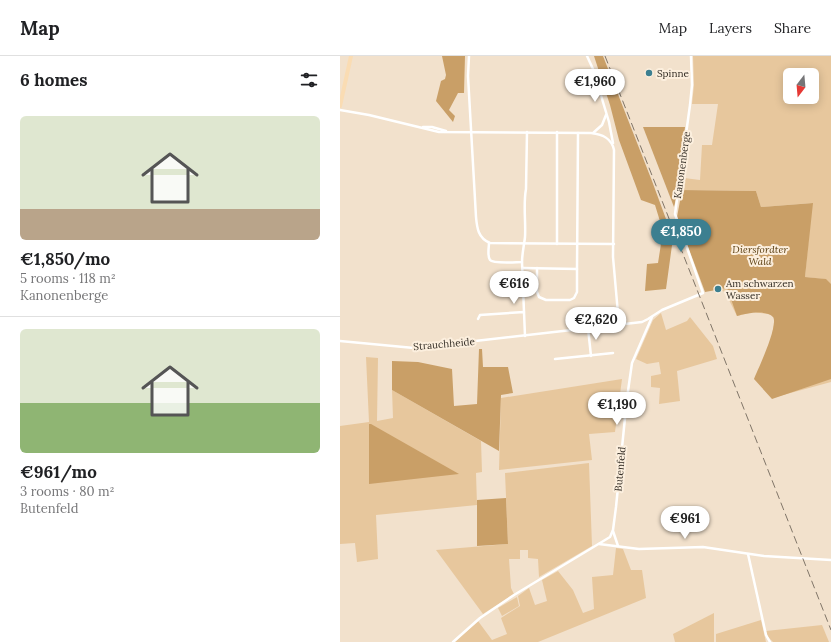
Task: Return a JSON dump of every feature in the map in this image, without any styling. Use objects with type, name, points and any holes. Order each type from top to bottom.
[{"type":"main road","points":[[340,106],[351,56]]},
{"type":"street","points":[[469,56],[468,76],[477,227],[480,236],[489,243],[614,244]]},
{"type":"street","points":[[587,56],[591,64],[614,146],[613,257],[618,325]]},
{"type":"street","name":"Kanonenberge","points":[[691,56],[692,85],[675,214],[703,293]]},
{"type":"street","points":[[340,110],[366,114],[423,127],[438,132],[593,133],[605,137],[614,146]]},
{"type":"street","points":[[593,133],[602,125],[606,114]]},
{"type":"street","points":[[525,336],[522,250],[524,244],[524,198],[526,189],[527,132]]},
{"type":"street","points":[[557,244],[558,132]]},
{"type":"street","points":[[537,268],[538,295],[542,299],[570,300],[576,297],[578,133]]},
{"type":"street","points":[[489,243],[489,258],[491,261],[522,262]]},
{"type":"street","points":[[522,268],[577,269]]},
{"type":"street","name":"Strauchheide","points":[[340,342],[414,348],[642,322],[662,310],[703,293]]},
{"type":"street","points":[[478,319],[480,315],[524,312]]},
{"type":"street","name":"Butenfeld","points":[[618,546],[613,530],[632,363],[652,317]]},
{"type":"street","points":[[642,322],[647,328]]},
{"type":"street","points":[[588,328],[591,356]]},
{"type":"street","points":[[555,359],[613,353]]},
{"type":"street","points":[[453,642],[480,618],[514,595],[610,537],[613,530]]},
{"type":"street","points":[[598,544],[639,549],[703,547],[748,554],[831,560]]},
{"type":"street","points":[[748,554],[766,635],[770,642]]},
{"type":"shaded area","points":[[693,56],[831,56],[831,382],[772,398],[772,336],[775,315],[753,312],[737,316],[725,292],[717,289],[824,279],[805,277],[812,203],[761,207],[756,191],[682,190],[684,178],[700,180],[702,145],[712,145],[718,104],[692,104],[694,85]]},
{"type":"shaded area","points":[[661,313],[666,330],[687,321],[690,317],[713,346],[717,359],[677,371],[680,401],[659,404],[660,388],[651,387],[651,376],[661,374],[659,362],[647,364],[636,359],[653,320]]},
{"type":"shaded area","points":[[366,357],[378,358],[377,421],[393,418],[392,390],[481,441],[482,472],[476,473],[477,505],[376,515],[378,559],[357,562],[355,543],[340,544],[340,426],[369,422]]},
{"type":"shaded area","points":[[622,379],[615,432],[589,434],[592,460],[499,470],[501,398]]},
{"type":"shaded area","points":[[589,463],[592,546],[539,577],[538,559],[528,558],[528,550],[520,550],[520,559],[509,559],[511,588],[514,594],[483,614],[436,550],[508,544],[505,473]]},
{"type":"shaded area","points":[[616,548],[623,549],[631,570],[642,570],[646,598],[538,642],[455,642],[478,621],[492,640],[507,634],[501,618],[520,606],[518,596],[529,588],[535,605],[547,601],[542,580],[558,571],[573,590],[583,613],[594,609],[592,577],[613,575]]},
{"type":"shaded area","points":[[517,597],[519,606],[502,616],[498,608]]},
{"type":"shaded area","points":[[714,613],[714,642],[675,642],[673,634]]},
{"type":"shaded area","points":[[761,620],[766,642],[716,642],[716,634]]},
{"type":"shaded area","points":[[822,625],[829,642],[773,642],[768,637],[766,631]]},
{"type":"green space","points":[[442,56],[465,56],[464,93],[458,93],[449,110],[455,116],[453,122],[436,101],[441,81],[445,79],[446,75]]},
{"type":"green space","points":[[594,56],[603,56],[673,238],[666,289],[645,291],[647,264],[658,263],[663,231],[655,205],[641,200],[619,140],[610,105]]},
{"type":"green space","points":[[643,127],[685,127],[677,195],[674,207]]},
{"type":"green space","name":"Diersfordter Wald","points":[[682,190],[756,191],[761,207],[813,203],[805,277],[826,279],[831,284],[831,379],[772,399],[754,379],[771,337],[774,322],[773,317],[766,313],[750,313],[737,316],[727,288],[705,292],[677,217]]},
{"type":"green space","points":[[479,349],[482,349],[483,367],[508,367],[513,393],[501,395],[499,451],[392,390],[392,361],[418,362],[452,369],[454,406],[477,404]]},
{"type":"green space","points":[[369,424],[371,424],[459,474],[369,484]]},
{"type":"green space","points":[[506,498],[508,544],[477,546],[477,500]]},
{"type":"railway","points":[[605,56],[831,630]]},
{"type":"place","name":"Spinne","points":[[649,73]]},
{"type":"place","name":"Am schwarzen Wasser","points":[[718,289]]}]
